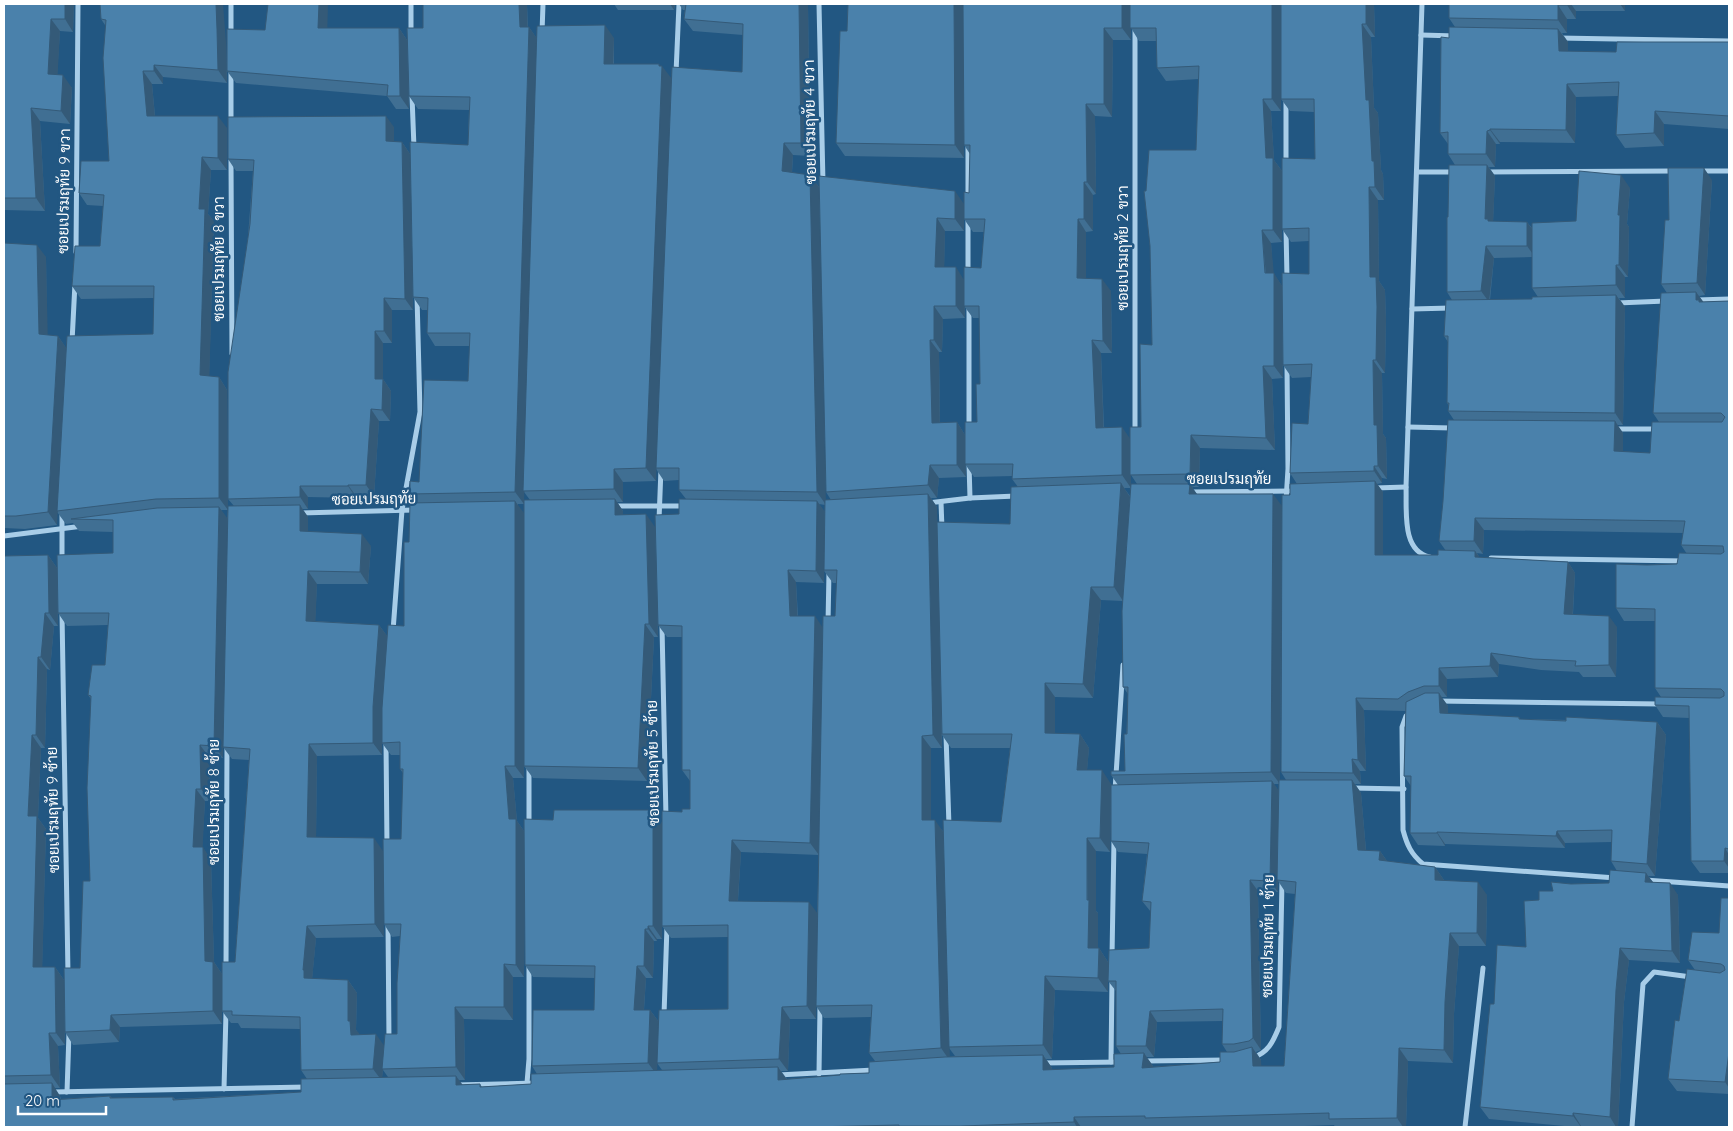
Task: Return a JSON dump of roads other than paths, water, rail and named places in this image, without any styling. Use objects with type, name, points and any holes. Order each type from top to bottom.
[{"type":"street","name":"ซอยเปรมฤทัย 9 ขวา","points":[[76,256],[78,4]]},
{"type":"street","points":[[231,4],[231,43]]},
{"type":"street","points":[[411,4],[411,44]]},
{"type":"street","points":[[542,41],[543,4]]},
{"type":"street","points":[[676,82],[678,4]]},
{"type":"street","name":"ซอยเปรมฤทัย 4 ขวา","points":[[820,4],[824,192]]},
{"type":"street","points":[[1422,4],[1406,487],[1410,542],[1416,551],[1428,557],[1436,557]]},
{"type":"street","name":"ซอยเปรมฤทัย 2 ขวา","points":[[1135,24],[1135,442]]},
{"type":"street","points":[[1421,35],[1461,36]]},
{"type":"street","points":[[1549,38],[1729,41]]},
{"type":"street","points":[[231,63],[232,131]]},
{"type":"street","points":[[1286,93],[1286,172]]},
{"type":"street","points":[[412,94],[414,154]]},
{"type":"street","points":[[968,142],[968,201]]},
{"type":"street","name":"ซอยเปรมฤทัย 8 ขวา","points":[[232,151],[232,357]]},
{"type":"street","points":[[1475,172],[1680,171]]},
{"type":"street","points":[[1690,171],[1729,171]]},
{"type":"street","points":[[1417,172],[1456,172]]},
{"type":"street","points":[[968,211],[968,280]]},
{"type":"street","points":[[1286,222],[1287,281]]},
{"type":"street","name":"ซอยเปรมฤทัย 9 ขวา","points":[[72,344],[75,276]]},
{"type":"street","points":[[392,634],[402,510],[420,412],[417,293]]},
{"type":"street","points":[[1690,300],[1729,299]]},
{"type":"street","points":[[969,300],[969,439]]},
{"type":"street","points":[[1610,303],[1670,301]]},
{"type":"street","points":[[1412,309],[1461,308]]},
{"type":"street","points":[[1286,511],[1288,469],[1287,360]]},
{"type":"street","points":[[1408,427],[1456,428]]},
{"type":"street","points":[[1603,429],[1661,430]]},
{"type":"street","points":[[970,458],[970,498]]},
{"type":"street","points":[[660,526],[661,466]]},
{"type":"street","points":[[1366,489],[1406,487]]},
{"type":"street","name":"ซอยเปรมฤทัย","points":[[1182,492],[1296,491]]},
{"type":"street","points":[[923,503],[970,498],[1018,496]]},
{"type":"street","points":[[941,502],[942,532]]},
{"type":"street","points":[[612,506],[688,506]]},
{"type":"street","points":[[62,509],[62,567]]},
{"type":"street","name":"ซอยเปรมฤทัย","points":[[298,513],[421,510]]},
{"type":"street","points":[[4,536],[90,525]]},
{"type":"street","points":[[1484,558],[1690,561]]},
{"type":"street","points":[[828,628],[829,568]]},
{"type":"street","name":"ซอยเปรมฤทัย 9 ซ้าย","points":[[62,606],[68,978]]},
{"type":"street","name":"ซอยเปรมฤทัย 5 ซ้าย","points":[[662,615],[666,821]]},
{"type":"street","points":[[1115,801],[1124,657]]},
{"type":"street","points":[[1433,701],[1670,704]]},
{"type":"street","points":[[1417,706],[1406,716],[1402,727],[1403,830],[1407,846],[1413,856],[1423,864],[1622,879]]},
{"type":"street","points":[[946,729],[949,828]]},
{"type":"street","points":[[386,740],[387,849]]},
{"type":"street","name":"ซอยเปรมฤทัย 8 ซ้าย","points":[[226,972],[227,743]]},
{"type":"street","points":[[529,764],[529,832]]},
{"type":"street","points":[[1349,788],[1404,789]]},
{"type":"street","points":[[1115,792],[1125,792]]},
{"type":"street","points":[[1112,962],[1114,836]]},
{"type":"street","name":"ซอยเปรมฤทัย 1 ซ้าย","points":[[1248,1058],[1262,1055],[1273,1043],[1279,1027],[1282,877]]},
{"type":"street","points":[[1641,880],[1729,886]]},
{"type":"street","points":[[663,1022],[667,917]]},
{"type":"street","points":[[388,918],[389,1047]]},
{"type":"street","points":[[527,1083],[529,1059],[529,960]]},
{"type":"street","points":[[1465,1127],[1483,968]]},
{"type":"street","points":[[1111,1062],[1112,972]]},
{"type":"street","points":[[1632,1127],[1643,984],[1654,972],[1701,978]]},
{"type":"street","points":[[224,1089],[226,1002]]},
{"type":"street","points":[[819,1074],[820,1004]]},
{"type":"street","points":[[67,1092],[69,1028]]},
{"type":"street","points":[[1139,1062],[1232,1060]]},
{"type":"street","points":[[1032,1063],[1130,1062]]},
{"type":"street","points":[[769,1076],[877,1070]]},
{"type":"street","points":[[452,1085],[546,1083]]},
{"type":"street","points":[[49,1092],[310,1087]]}]
